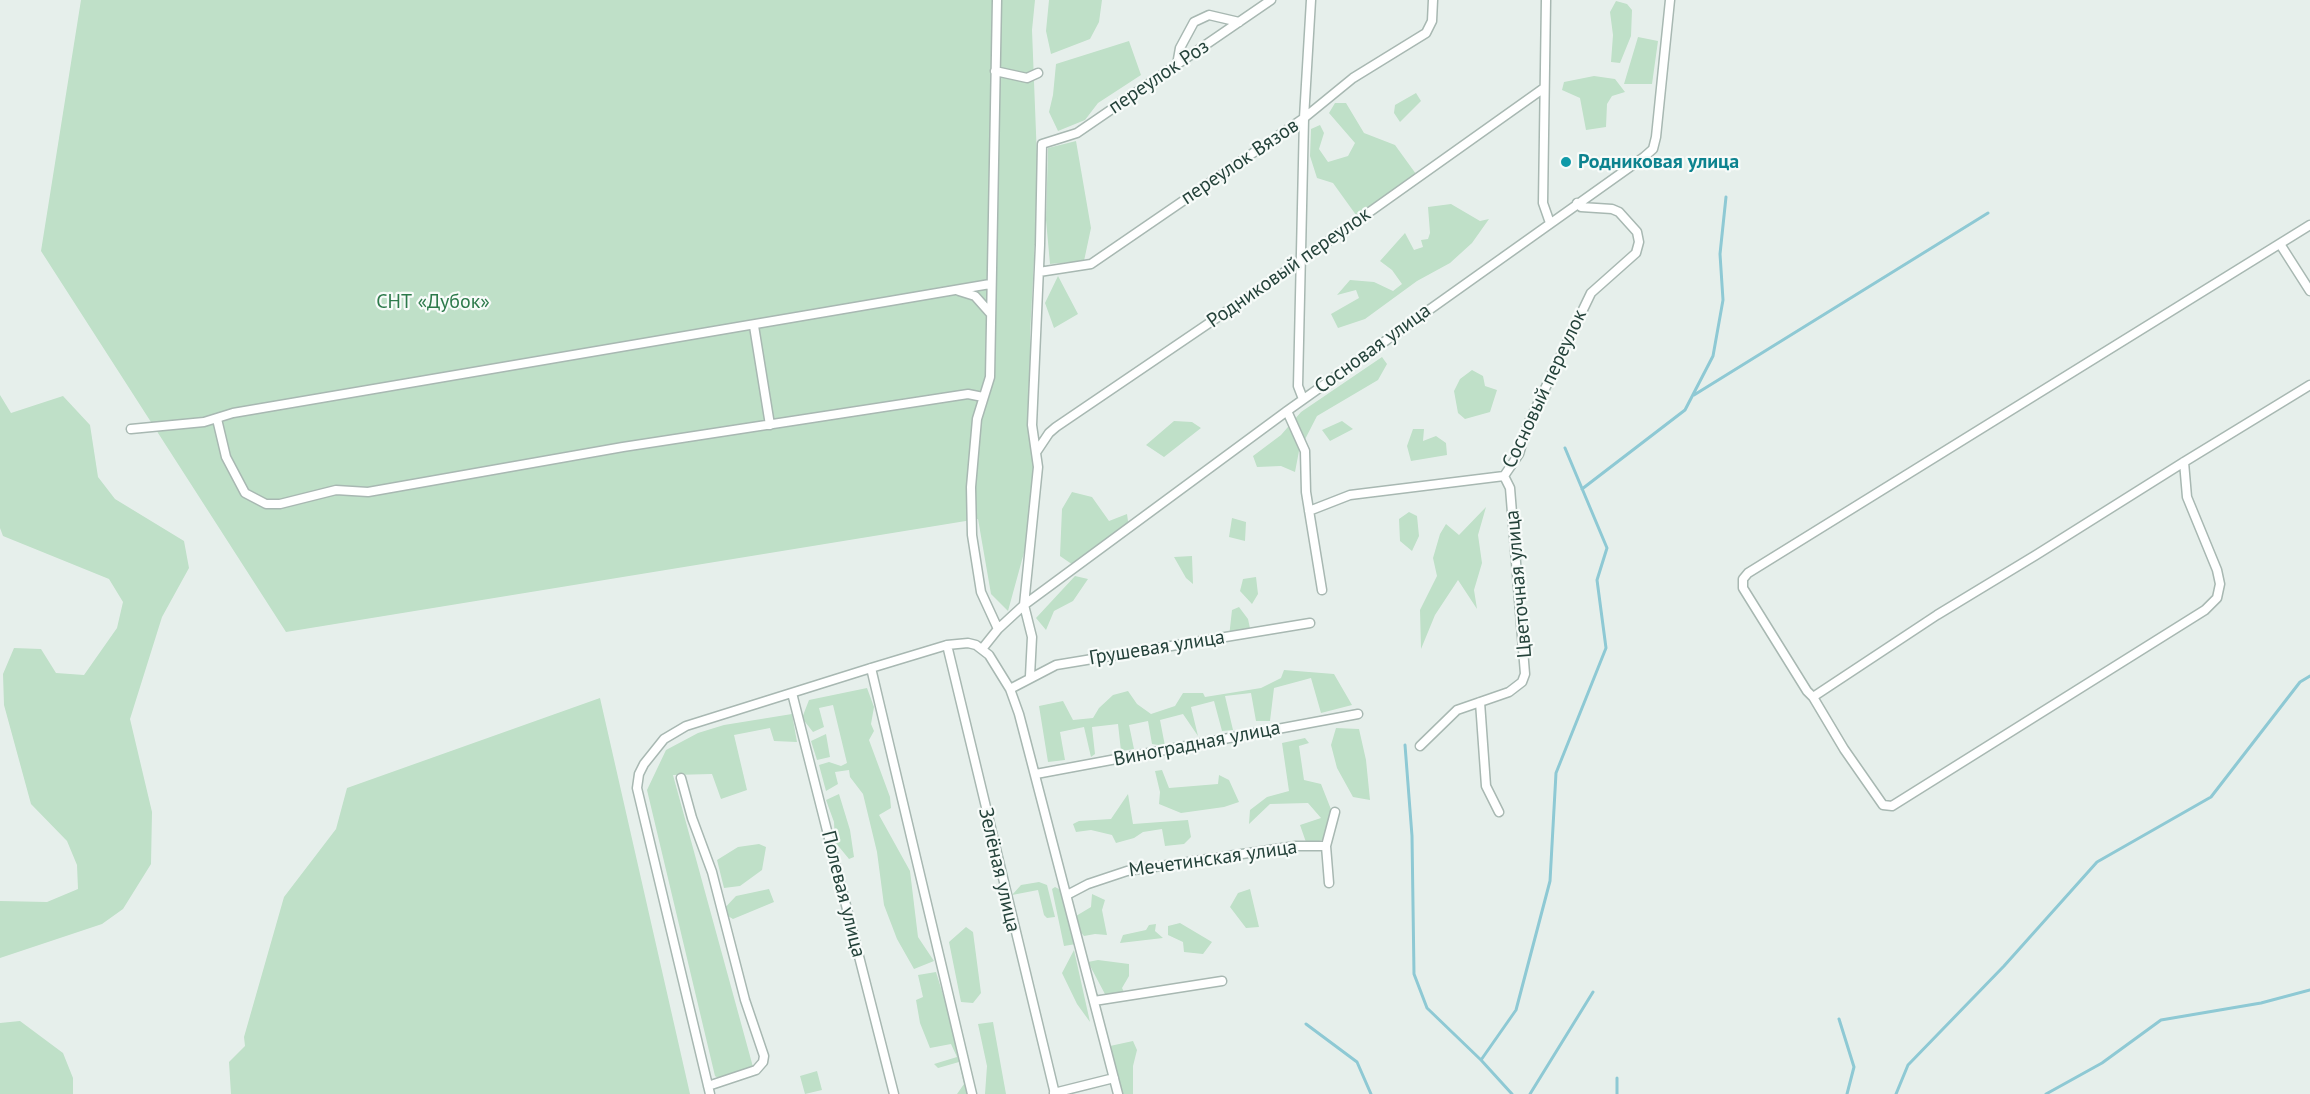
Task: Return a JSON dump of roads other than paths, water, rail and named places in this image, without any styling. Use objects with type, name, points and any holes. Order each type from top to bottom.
[{"type":"street","points":[[997,0],[990,377],[983,397],[973,446],[971,512],[981,592],[998,629]]},
{"type":"street","name":"переулок Роз","points":[[1039,272],[1042,144],[1077,133],[1271,0]]},
{"type":"street","points":[[1303,399],[1298,386],[1304,118],[1311,0]]},
{"type":"street","name":"переулок Вязов","points":[[1039,272],[1091,264],[1304,118],[1353,78],[1418,39],[1430,27],[1433,0]]},
{"type":"street","points":[[1546,0],[1543,203],[1550,222]]},
{"type":"street","name":"Сосновая улица","points":[[982,649],[998,629],[1024,605],[1303,399],[1653,148],[1670,0]]},
{"type":"street","points":[[1177,65],[1180,48],[1194,22],[1209,15],[1239,22]]},
{"type":"street","points":[[995,71],[1027,78],[1038,73]]},
{"type":"street","name":"Родниковый переулок","points":[[1037,452],[1049,433],[1056,427],[1302,260],[1544,88]]},
{"type":"street","name":"Сосновый переулок","points":[[1309,512],[1350,495],[1504,476],[1519,454],[1528,424],[1591,293],[1636,253],[1639,242],[1637,232],[1619,212],[1612,209],[1581,207],[1577,203]]},
{"type":"street","points":[[2184,462],[2187,497],[2209,546],[2220,584],[2217,598],[2205,610],[1887,808],[1883,806],[1844,749],[1743,588],[1743,579],[1748,573],[2310,225]]},
{"type":"street","points":[[2280,244],[2310,291]]},
{"type":"street","points":[[1030,676],[1032,637],[1024,605],[1038,467],[1032,425],[1039,272]]},
{"type":"street","points":[[131,429],[217,419],[232,413],[643,342],[754,326],[990,284]]},
{"type":"street","points":[[957,291],[975,296],[992,314]]},
{"type":"street","points":[[754,326],[770,425]]},
{"type":"street","points":[[1813,697],[1937,615],[2310,385]]},
{"type":"street","points":[[217,419],[226,457],[245,493],[266,504],[280,504],[336,490],[369,492],[622,447],[968,394],[983,397]]},
{"type":"street","points":[[1287,411],[1305,452],[1309,512],[1322,590]]},
{"type":"street","name":"Цветочная улица","points":[[1420,746],[1457,710],[1509,692],[1522,682],[1526,674],[1510,488],[1504,476]]},
{"type":"street","name":"Грушевая улица","points":[[1010,689],[1030,676],[1056,665],[1310,623]]},
{"type":"street","points":[[681,778],[692,818],[712,872],[719,905],[734,946],[745,1000],[764,1056],[764,1062],[756,1070],[709,1090],[637,788],[639,774],[655,748],[675,732],[946,645],[968,643],[982,649],[1010,689],[1036,774],[1118,1094]]},
{"type":"street","name":"Зелёная улица","points":[[946,645],[1054,1093]]},
{"type":"street","points":[[871,668],[972,1094]]},
{"type":"street","name":"Полевая улица","points":[[792,693],[894,1094]]},
{"type":"street","points":[[1480,702],[1486,786],[1499,813]]},
{"type":"street","name":"Виноградная улица","points":[[1036,774],[1358,714]]},
{"type":"street","points":[[1326,846],[1335,812]]},
{"type":"street","name":"Мечетинская улица","points":[[1067,896],[1109,876],[1127,871],[1296,846],[1326,846],[1329,883]]},
{"type":"street","points":[[1094,1001],[1222,981]]},
{"type":"street","points":[[1054,1093],[1114,1078]]},
{"type":"waterway","points":[[1582,489],[1685,410],[1713,356],[1723,300],[1720,254],[1726,197]]},
{"type":"waterway","points":[[1694,395],[1988,213]]},
{"type":"waterway","points":[[1481,1060],[1516,1010],[1550,881],[1556,773],[1606,648],[1597,580],[1607,548],[1565,448]]},
{"type":"waterway","points":[[1896,1094],[1908,1065],[2004,966],[2097,862],[2211,797],[2300,682],[2310,676]]},
{"type":"waterway","points":[[1405,745],[1412,836],[1414,974],[1427,1008],[1481,1060],[1512,1094]]},
{"type":"waterway","points":[[2046,1094],[2102,1063],[2161,1020],[2261,1003],[2310,990]]},
{"type":"waterway","points":[[1530,1094],[1593,992]]},
{"type":"waterway","points":[[1839,1019],[1854,1067],[1847,1094]]},
{"type":"waterway","points":[[1306,1024],[1357,1062],[1371,1094]]},
{"type":"waterway","points":[[1617,1078],[1617,1094]]},
{"type":"place","name":"Родниковая улица","points":[[1566,162]]},
{"type":"park label","name":"СНТ «Дубок»","points":[[433,302]]}]
